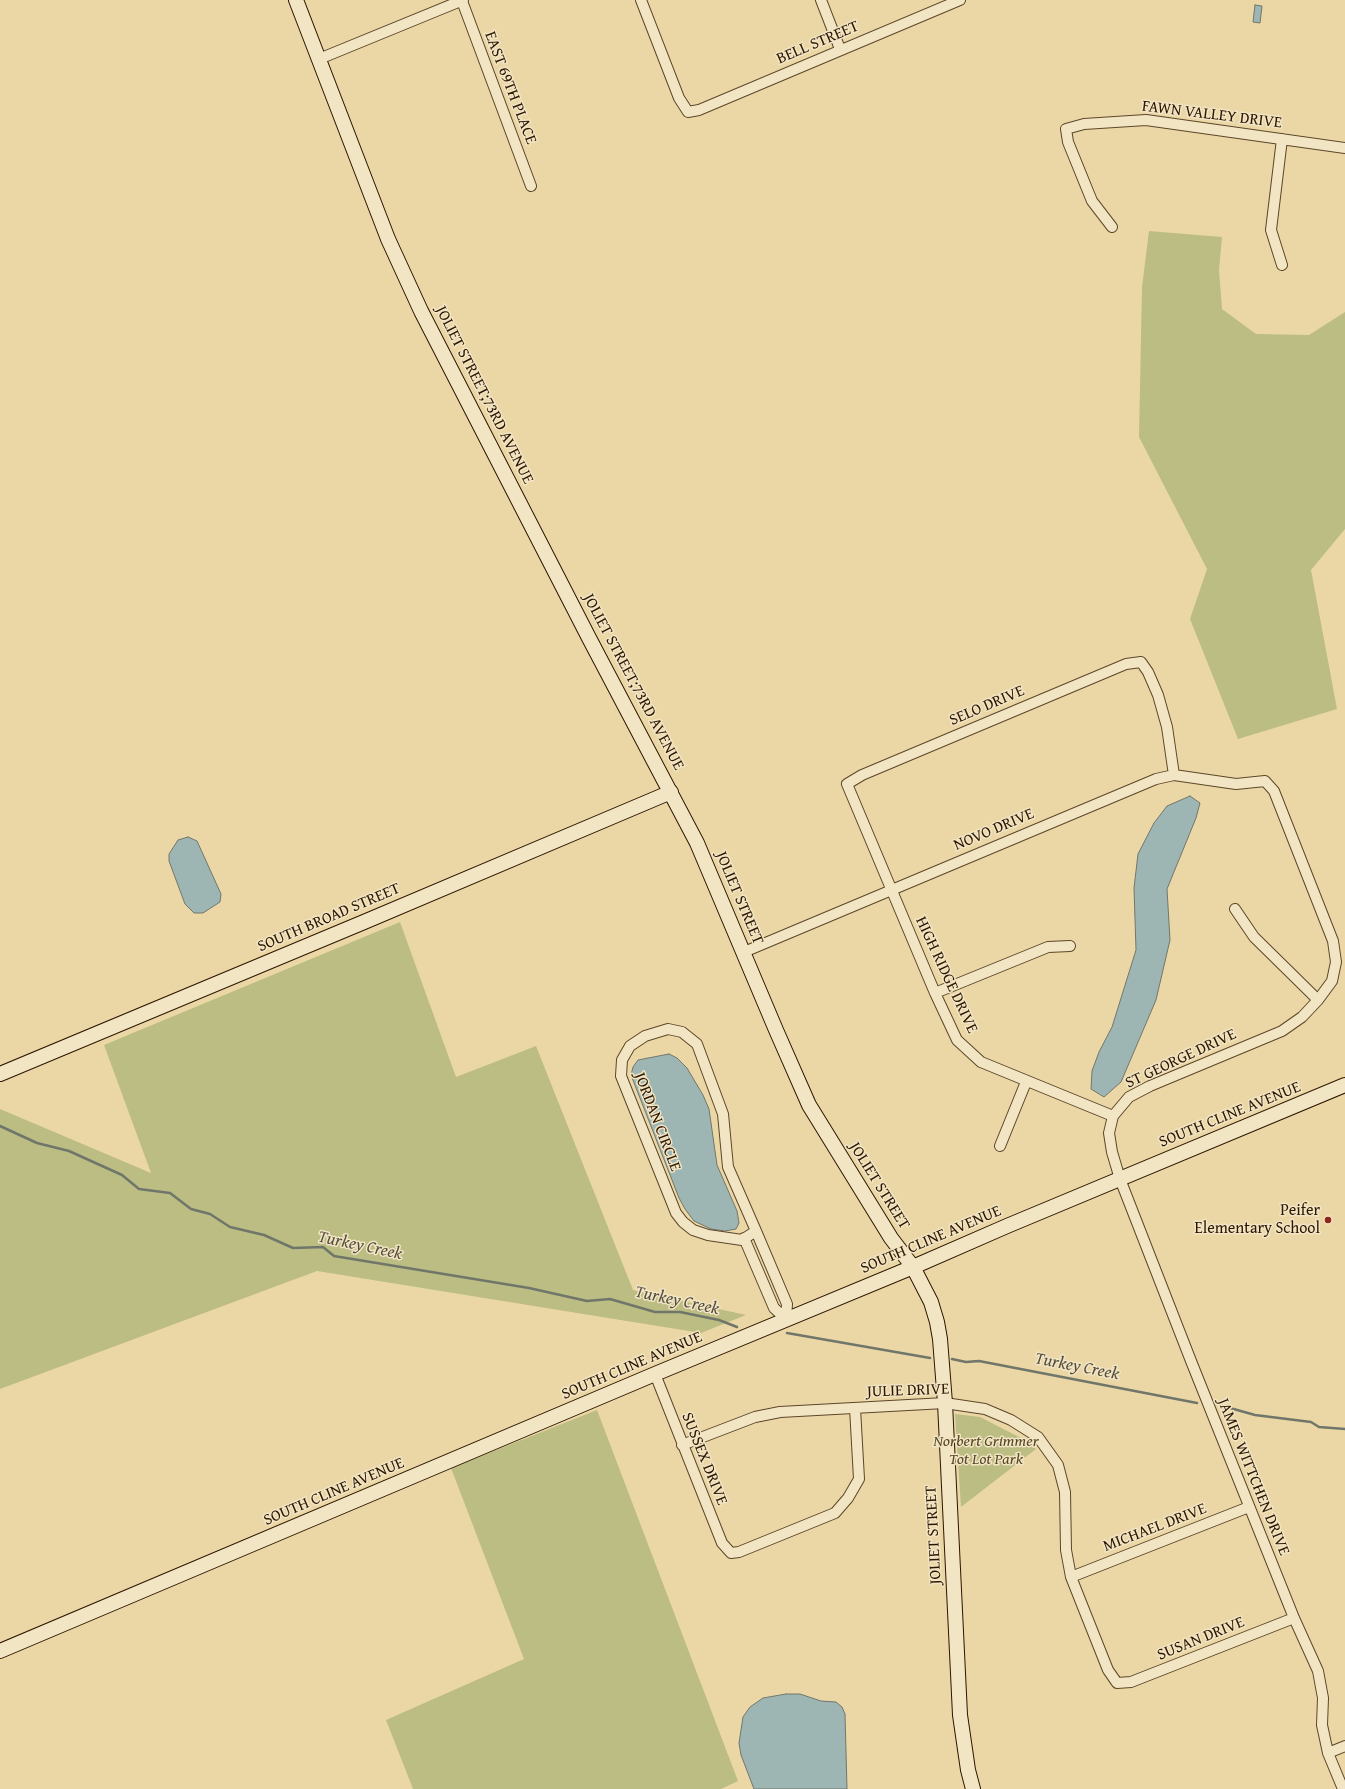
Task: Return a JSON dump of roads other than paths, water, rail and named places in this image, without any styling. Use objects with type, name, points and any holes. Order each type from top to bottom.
[{"type":"street","name":"JOLIET STREET;73RD AVENUE","points":[[296,0],[388,239],[421,311],[589,638],[671,792]]},
{"type":"street","points":[[318,59],[462,0]]},
{"type":"street","name":"EAST 69TH PLACE","points":[[462,0],[531,186]]},
{"type":"street","name":"BELL STREET","points":[[641,0],[679,98],[688,112],[699,110],[840,49],[960,0]]},
{"type":"street","points":[[821,0],[840,49]]},
{"type":"street","name":"FAWN VALLEY DRIVE","points":[[1112,227],[1092,201],[1068,142],[1066,129],[1084,124],[1146,120],[1345,148]]},
{"type":"street","points":[[1282,139],[1271,230],[1282,265]]},
{"type":"street","name":"SELO DRIVE","points":[[847,784],[862,775],[1126,664],[1141,662],[1158,695],[1167,727],[1174,775]]},
{"type":"street","name":"NOVO DRIVE","points":[[744,952],[1156,779],[1174,775],[1236,784],[1265,781]]},
{"type":"street","name":"ST GEORGE DRIVE","points":[[1120,1179],[1112,1152],[1109,1134],[1113,1116],[1129,1097],[1150,1086],[1282,1031],[1302,1017],[1318,1000],[1332,981],[1336,962],[1333,941],[1274,791],[1265,781]]},
{"type":"street","name":"HIGH RIDGE DRIVE","points":[[847,784],[935,993],[957,1040],[981,1062],[1026,1082],[1113,1116]]},
{"type":"street","name":"JOLIET STREET","points":[[671,792],[697,842],[809,1105],[891,1238],[913,1267],[931,1302],[937,1322],[945,1403],[960,1715],[973,1789]]},
{"type":"street","name":"SOUTH BROAD STREET","points":[[0,1074],[671,792]]},
{"type":"street","points":[[1234,909],[1254,937],[1318,1000]]},
{"type":"street","points":[[935,993],[1048,948],[1070,946]]},
{"type":"street","name":"JORDAN CIRCLE","points":[[744,1238],[742,1240],[708,1235],[693,1230],[683,1222],[676,1213],[621,1076],[622,1060],[630,1046],[644,1036],[668,1029],[682,1032],[697,1044],[722,1114],[728,1167],[787,1304],[786,1319]]},
{"type":"street","points":[[1000,1146],[1026,1082]]},
{"type":"street","name":"SOUTH CLINE AVENUE","points":[[0,1651],[655,1374],[1345,1085]]},
{"type":"street","name":"JAMES WITTCHEN DRIVE","points":[[1120,1179],[1249,1507],[1294,1618],[1318,1671],[1323,1698],[1322,1725],[1328,1753],[1343,1789]]},
{"type":"street","points":[[756,1231],[744,1238],[774,1308],[786,1319]]},
{"type":"street","name":"SUSSEX DRIVE","points":[[655,1374],[722,1543],[731,1553],[739,1552],[835,1513],[848,1498],[859,1479],[855,1408]]},
{"type":"street","name":"JULIE DRIVE","points":[[682,1445],[755,1417],[780,1412],[945,1403],[985,1409],[1011,1420],[1038,1437],[1058,1464],[1065,1492],[1066,1550],[1072,1577],[1108,1670],[1117,1682]]},
{"type":"street","name":"MICHAEL DRIVE","points":[[1072,1577],[1249,1507]]},
{"type":"street","name":"SUSAN DRIVE","points":[[1117,1682],[1131,1682],[1294,1618]]},
{"type":"street","points":[[1328,1753],[1345,1746]]},
{"type":"water","points":[[1255,5],[1262,6],[1260,23],[1253,22]]},
{"type":"water","points":[[1190,796],[1200,803],[1196,818],[1167,889],[1170,940],[1156,1000],[1121,1082],[1104,1097],[1091,1089],[1092,1071],[1099,1052],[1112,1027],[1136,950],[1134,888],[1138,854],[1154,823],[1167,806]]},
{"type":"water","points":[[188,837],[197,841],[221,894],[220,902],[203,913],[194,913],[185,904],[169,861],[169,854],[178,840]]},
{"type":"water","points":[[669,1054],[677,1058],[687,1068],[703,1095],[709,1109],[717,1165],[737,1211],[739,1223],[736,1229],[725,1231],[711,1229],[694,1221],[685,1209],[679,1198],[631,1075],[633,1067],[638,1060]]},
{"type":"water","points":[[786,1694],[800,1694],[821,1701],[836,1702],[842,1707],[845,1714],[847,1789],[754,1789],[741,1755],[739,1743],[743,1717],[750,1707],[763,1698]]},
{"type":"waterway","name":"Turkey Creek","points":[[0,1126],[37,1143],[69,1151],[122,1175],[139,1189],[170,1193],[191,1209],[210,1214],[230,1227],[264,1235],[293,1248],[323,1247],[334,1256],[529,1288],[587,1301],[610,1299],[655,1312],[680,1312],[719,1320],[737,1327]]},
{"type":"waterway","name":"Turkey Creek","points":[[787,1333],[930,1358]]},
{"type":"waterway","name":"Turkey Creek","points":[[952,1359],[966,1362],[979,1361],[1197,1403]]},
{"type":"waterway","name":"Turkey Creek","points":[[1223,1408],[1230,1408],[1255,1415],[1311,1422],[1319,1427],[1345,1429]]},
{"type":"place","name":"Peifer Elementary School","points":[[1328,1220]]},
{"type":"park label","name":"Norbert Grimmer Tot Lot Park","points":[[986,1451]]}]
